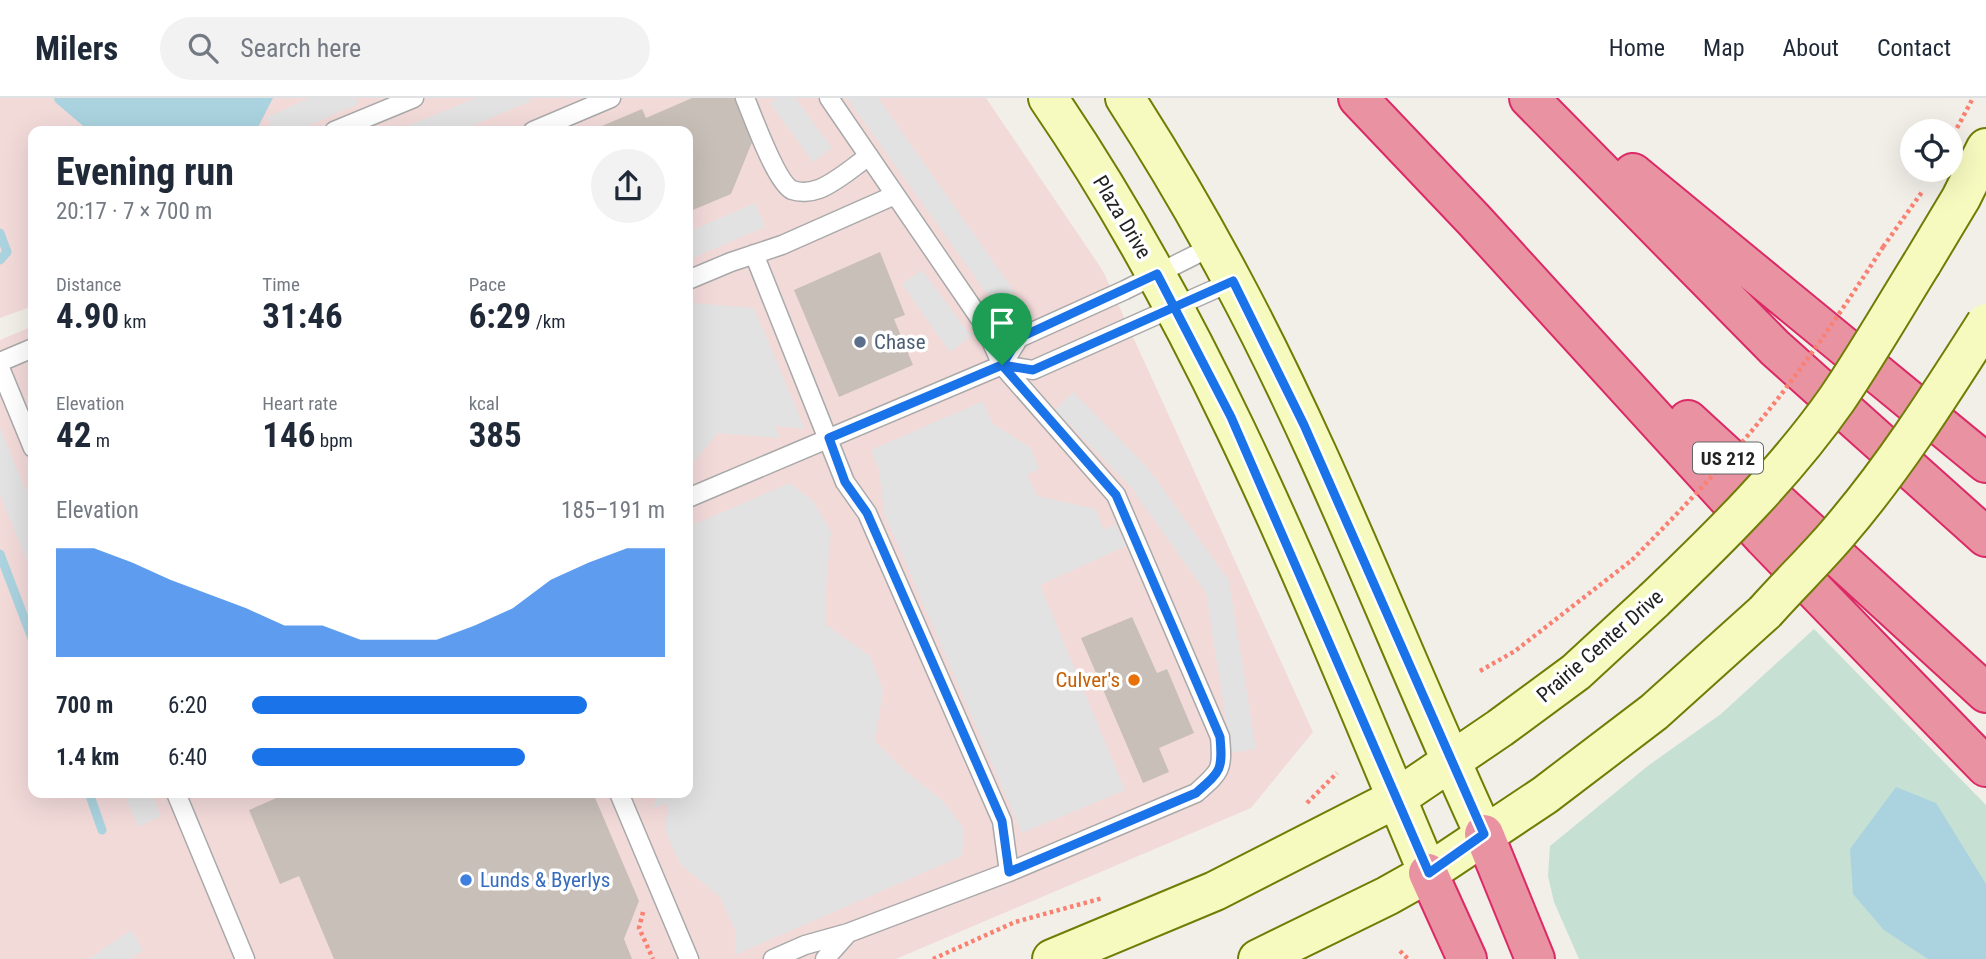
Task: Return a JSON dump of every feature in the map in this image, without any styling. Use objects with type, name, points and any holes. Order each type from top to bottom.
[{"type":"highway","name":"US 212","points":[[1358,98],[1474,220],[1725,455],[1986,693]]},
{"type":"highway","points":[[1529,98],[1775,348],[1986,537]]},
{"type":"highway","points":[[1542,98],[1986,463]]},
{"type":"highway","points":[[1474,220],[1764,538],[1986,767]]},
{"type":"highway","points":[[1484,834],[1535,959]]},
{"type":"highway","points":[[1429,873],[1467,959]]},
{"type":"main road","name":"Plaza Drive","points":[[1048,98],[1166,290],[1231,417],[1429,873]]},
{"type":"main road","points":[[1125,98],[1233,281],[1304,425],[1484,834]]},
{"type":"main road","name":"Prairie Center Drive","points":[[1052,959],[1215,891],[1397,798],[1576,672],[1728,530],[1790,459],[1837,399],[1961,198],[1986,148]]},
{"type":"main road","points":[[1258,959],[1429,873],[1545,795],[1654,712],[1765,612],[1838,533],[1935,402],[1986,323]]},
{"type":"lane","points":[[545,126],[611,98]]},
{"type":"lane","points":[[745,98],[777,173],[793,190],[811,192],[820,189],[869,156]]},
{"type":"lane","points":[[773,959],[804,945],[848,933],[1009,872],[1196,793],[1214,777],[1222,764],[1220,737],[1116,495],[1002,365],[983,323],[829,98]]},
{"type":"lane","points":[[345,126],[407,99]]},
{"type":"lane","points":[[693,278],[782,245],[895,195]]},
{"type":"lane","points":[[693,496],[1002,365],[1033,370],[1166,290],[1213,246]]},
{"type":"lane","points":[[754,254],[845,482],[867,513],[1002,821],[1009,872]]},
{"type":"lane","points":[[1002,365],[1019,338],[1166,290],[1233,281]]},
{"type":"lane","points":[[0,362],[28,350]]},
{"type":"lane","points":[[0,368],[28,436]]},
{"type":"lane","points":[[178,798],[245,959]]},
{"type":"lane","points":[[621,798],[689,959]]},
{"type":"lane","points":[[825,959],[848,933]]},
{"type":"path","points":[[1961,119],[1973,98]]},
{"type":"path","points":[[1480,671],[1515,651],[1632,560],[1698,493],[1775,403],[1823,338],[1928,182]]},
{"type":"path","points":[[1301,807],[1337,773]]},
{"type":"path","points":[[933,959],[1015,922],[1111,896]]},
{"type":"path","points":[[645,906],[639,928],[653,959]]},
{"type":"path","points":[[1400,951],[1408,959]]},
{"type":"shaded area","points":[[0,98],[986,98],[1103,271],[1313,732],[1251,808],[896,959],[0,959],[0,340],[28,328],[28,798],[693,798],[693,126],[28,126],[28,308],[0,318]]},
{"type":"shaded area","points":[[310,98],[356,98],[358,104],[307,126],[271,126],[267,117]]},
{"type":"shaded area","points":[[476,98],[529,98],[531,101],[472,126],[407,126]]},
{"type":"shaded area","points":[[777,98],[795,98],[832,148],[813,162],[770,103]]},
{"type":"shaded area","points":[[847,98],[878,98],[1014,291],[995,305]]},
{"type":"shaded area","points":[[755,203],[765,227],[693,258],[693,230]]},
{"type":"shaded area","points":[[922,270],[971,336],[950,352],[902,284]]},
{"type":"shaded area","points":[[693,303],[754,308],[805,429],[775,426],[780,438],[718,433],[693,463]]},
{"type":"shaded area","points":[[1073,392],[1148,468],[1229,581],[1256,749],[1231,753],[1206,593],[1130,486],[1055,410]]},
{"type":"shaded area","points":[[983,401],[992,423],[1031,448],[1039,469],[1027,475],[1037,496],[1095,509],[1104,530],[1116,524],[1126,546],[1040,585],[1125,790],[1022,833],[884,513],[879,470],[871,450]]},
{"type":"shaded area","points":[[0,428],[28,496],[28,563],[0,495]]},
{"type":"shaded area","points":[[790,483],[813,501],[831,532],[825,624],[870,656],[883,690],[875,741],[902,768],[943,801],[964,829],[962,856],[735,955],[735,929],[720,897],[680,864],[665,830],[668,803],[654,808],[655,798],[693,798],[693,525]]},
{"type":"shaded area","points":[[126,798],[153,798],[161,816],[138,827]]},
{"type":"shaded area","points":[[131,930],[143,950],[130,959],[89,959]]},
{"type":"green space","points":[[1814,629],[1986,805],[1986,959],[1579,959],[1554,902],[1548,876],[1550,846],[1649,765],[1721,714]]},
{"type":"water","points":[[54,98],[273,98],[259,126],[83,126],[55,102]]},
{"type":"water","points":[[1896,787],[1936,803],[1986,884],[1986,959],[1928,959],[1884,930],[1853,894],[1850,849]]},
{"type":"building","points":[[692,98],[738,98],[755,135],[731,194],[693,210],[693,126],[602,126],[642,109],[646,118]]},
{"type":"building","name":"Chase","points":[[880,252],[905,315],[894,319],[913,365],[839,397],[794,290]]},
{"type":"building","points":[[1132,617],[1157,673],[1167,669],[1194,733],[1159,748],[1169,772],[1143,783],[1081,638]]},
{"type":"building","name":"Lunds & Byerlys","points":[[277,798],[595,798],[639,901],[624,939],[632,959],[334,959],[299,876],[280,884],[249,810]]},
{"type":"waterway","points":[[0,233],[7,252],[0,260]]},
{"type":"waterway","points":[[0,554],[28,628]]},
{"type":"waterway","points":[[91,798],[102,830]]},
{"type":"place","name":"Chase","points":[[860,342]]},
{"type":"place","name":"Culver's","points":[[1134,680]]},
{"type":"place","name":"Lunds & Byerlys","points":[[466,880]]},
{"type":"route","points":[[1002,365],[829,438],[845,482],[867,513],[1002,821],[1009,872],[1196,793],[1214,777],[1222,764],[1220,737],[1116,495],[1002,365],[1033,370],[1142,321],[1174,307],[1233,281],[1304,425],[1484,834],[1429,873],[1231,417],[1174,307],[1157,274],[1019,338],[1002,365]]}]
